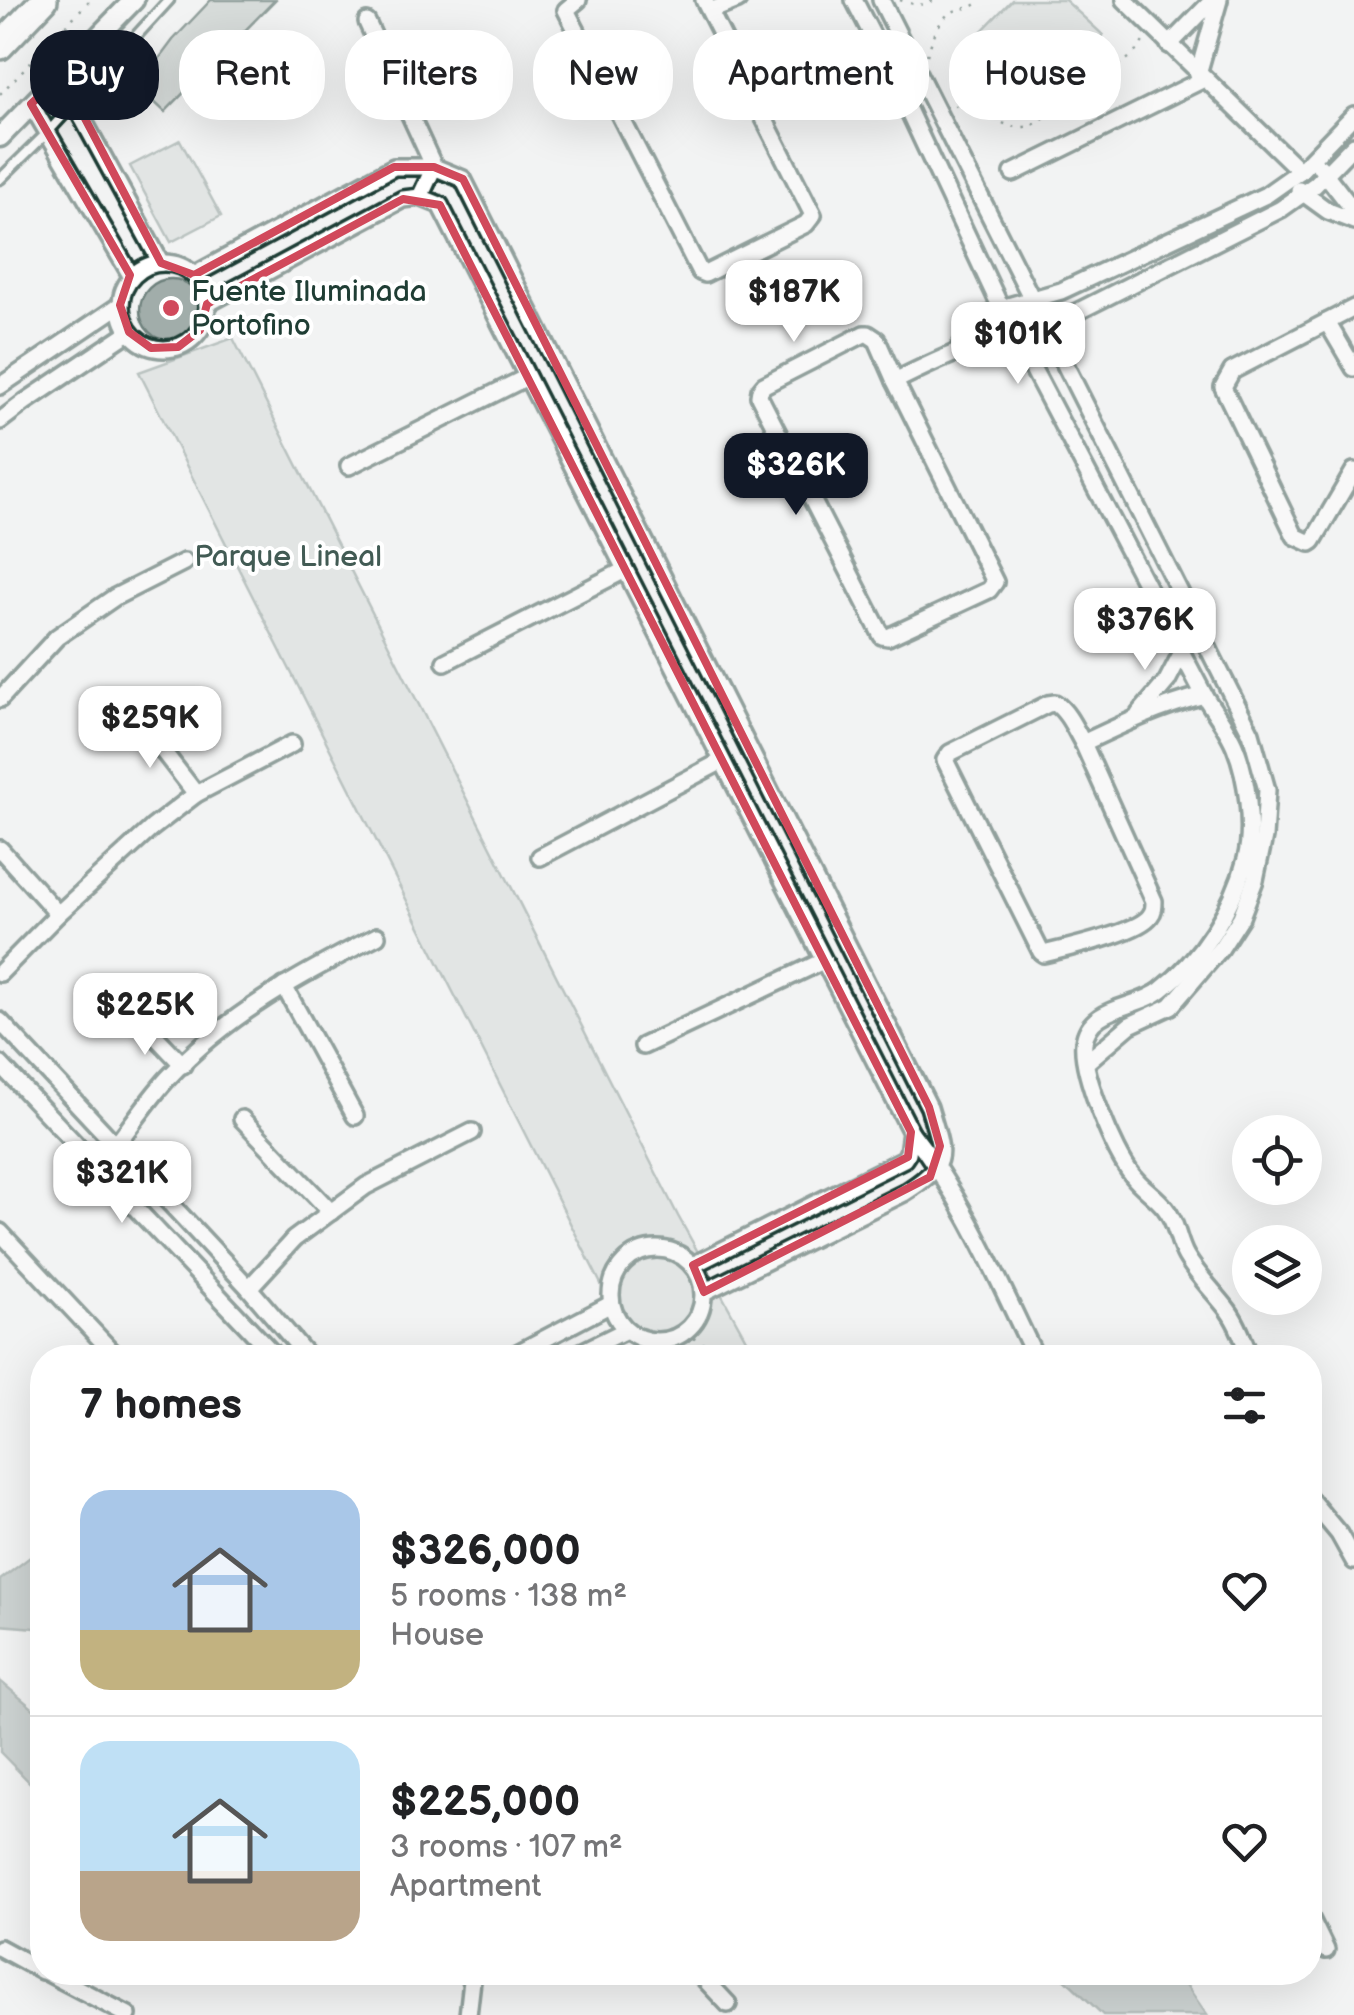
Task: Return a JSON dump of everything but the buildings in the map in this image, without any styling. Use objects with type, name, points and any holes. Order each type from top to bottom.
[{"type":"highway","points":[[0,46],[44,0]]},
{"type":"street","points":[[105,30],[134,0]]},
{"type":"street","points":[[578,0],[566,10],[700,272],[705,274],[806,224],[813,215],[707,6],[738,0]]},
{"type":"street","points":[[854,0],[1014,332],[1234,746],[1242,770],[1250,828],[1246,858],[1218,925],[1193,960],[1160,991],[1108,1012],[1092,1024],[1084,1039],[1089,1081],[1118,1152],[1132,1176],[1167,1210],[1184,1252],[1230,1313],[1244,1345]]},
{"type":"street","points":[[881,0],[896,30]]},
{"type":"street","points":[[1124,0],[1300,170],[1326,174],[1354,212]]},
{"type":"street","points":[[1170,45],[1216,0]]},
{"type":"street","points":[[1201,76],[1216,0]]},
{"type":"street","points":[[367,22],[434,167],[420,198]]},
{"type":"street","points":[[1013,172],[1201,76]]},
{"type":"street","points":[[929,93],[1251,733],[1267,790],[1264,837],[1255,880],[1240,917],[1221,948],[1168,1008],[1119,1033],[1088,1061]]},
{"type":"street","points":[[0,137],[30,105]]},
{"type":"street","points":[[958,350],[976,322],[1002,308],[1061,291],[1266,195],[1300,170],[1354,115]]},
{"type":"street","points":[[41,120],[132,277]]},
{"type":"street","points":[[83,120],[162,263]]},
{"type":"street","points":[[64,158],[94,139]]},
{"type":"street","points":[[895,381],[958,350],[1014,332],[1045,328],[1281,208],[1304,194],[1354,145]]},
{"type":"street","points":[[194,275],[394,167],[434,167],[463,180],[929,1106],[940,1146],[930,1177],[704,1292]]},
{"type":"street","points":[[1300,170],[1304,194],[1328,211],[1354,221]]},
{"type":"street","points":[[96,214],[126,198]]},
{"type":"street","points":[[207,304],[403,198],[420,198],[440,205],[911,1132],[961,1204],[1030,1345]]},
{"type":"street","points":[[162,263],[184,268],[194,275],[207,304],[200,330],[178,347],[165,350],[139,342],[122,319],[120,305],[132,277],[162,263]]},
{"type":"street","points":[[0,386],[120,305]]},
{"type":"street","points":[[1354,308],[1232,371],[1223,388],[1296,536],[1313,541],[1354,472]]},
{"type":"street","points":[[1327,322],[1354,368]]},
{"type":"street","points":[[0,421],[129,332]]},
{"type":"street","points":[[864,334],[877,340],[895,381],[995,582],[989,590],[885,637],[758,396],[764,386],[864,334]]},
{"type":"street","points":[[350,466],[527,378]]},
{"type":"street","points":[[0,699],[57,637],[115,597],[184,562]]},
{"type":"street","points":[[445,662],[624,570]]},
{"type":"street","points":[[1146,582],[1168,571]]},
{"type":"street","points":[[1136,716],[1167,681],[1182,652]]},
{"type":"street","points":[[674,666],[701,654]]},
{"type":"street","points":[[1083,743],[1136,716],[1204,695]]},
{"type":"street","points":[[1052,703],[1059,704],[1083,743],[1154,906],[1150,918],[1135,928],[1044,954],[945,760],[950,753],[1052,703]]},
{"type":"street","points":[[139,720],[196,794]]},
{"type":"street","points":[[1234,746],[1251,733]]},
{"type":"street","points":[[0,973],[152,828],[196,794],[292,744]]},
{"type":"street","points":[[540,857],[722,761]]},
{"type":"street","points":[[0,849],[58,914]]},
{"type":"street","points":[[116,1146],[168,1078],[226,1025],[298,976],[377,936]]},
{"type":"street","points":[[643,1046],[823,961]]},
{"type":"street","points":[[284,986],[355,1116]]},
{"type":"street","points":[[1151,996],[1168,1008]]},
{"type":"street","points":[[1108,1012],[1119,1033]]},
{"type":"street","points":[[139,1019],[183,1064]]},
{"type":"street","points":[[0,1021],[249,1288],[297,1345]]},
{"type":"street","points":[[0,1064],[264,1345]]},
{"type":"street","points":[[24,1090],[45,1070]]},
{"type":"street","points":[[242,1120],[331,1212]]},
{"type":"street","points":[[249,1288],[294,1239],[366,1186],[472,1132]]},
{"type":"street","points":[[693,1265],[904,1159],[911,1132]]},
{"type":"street","points":[[0,1232],[106,1345]]},
{"type":"street","points":[[652,1249],[681,1255],[693,1265],[704,1292],[695,1322],[680,1335],[654,1342],[626,1330],[611,1304],[611,1288],[625,1262],[652,1249]]},
{"type":"street","points":[[533,1345],[611,1304]]},
{"type":"street","points":[[595,1345],[626,1330]]},
{"type":"street","points":[[1322,1513],[1354,1561]]},
{"type":"street","points":[[1322,1942],[1326,1950]]},
{"type":"street","points":[[0,1948],[30,1964]]},
{"type":"street","points":[[69,1985],[128,2015]]},
{"type":"street","points":[[468,2015],[471,1985]]},
{"type":"street","points":[[710,1985],[728,2004]]},
{"type":"lane","points":[[141,30],[168,0]]},
{"type":"lane","points":[[0,178],[59,120]]},
{"type":"path","points":[[0,94],[90,0]]},
{"type":"path","points":[[899,0],[921,5],[934,0]]},
{"type":"path","points":[[929,52],[940,23],[953,10],[970,8],[982,0]]},
{"type":"path","points":[[940,113],[961,105],[1008,125],[1028,127],[1046,116],[1064,95],[1133,56],[1144,40],[1148,23]]},
{"type":"path","points":[[677,1345],[680,1335],[702,1345]]},
{"type":"highlighted area","points":[[62,75],[161,263],[194,275],[394,167],[434,167],[463,179],[929,1107],[940,1146],[930,1177],[704,1292],[693,1265],[908,1157],[911,1132],[440,205],[403,199],[207,304],[200,330],[178,347],[151,348],[129,332],[120,305],[130,275],[31,104]]},
{"type":"green space","points":[[1012,0],[1065,0],[1098,30],[983,30]]},
{"type":"green space","points":[[180,140],[221,216],[171,242],[130,166]]},
{"type":"green space","name":"Parque Lineal","points":[[233,338],[678,1216],[749,1345],[632,1345],[139,372]]},
{"type":"shaded area","name":"Fuente Iluminada Portofino","points":[[171,279],[193,288],[202,310],[193,332],[171,341],[149,332],[140,310],[149,288]]},
{"type":"shaded area","points":[[30,1557],[30,1628],[0,1625],[0,1580]]},
{"type":"shaded area","points":[[0,1681],[30,1706],[30,1783],[0,1752]]},
{"type":"shaded area","points":[[1072,1985],[1186,1985],[1207,2015],[1103,2015]]},
{"type":"place","name":"Fuente Iluminada Portofino","points":[[171,308]]}]
